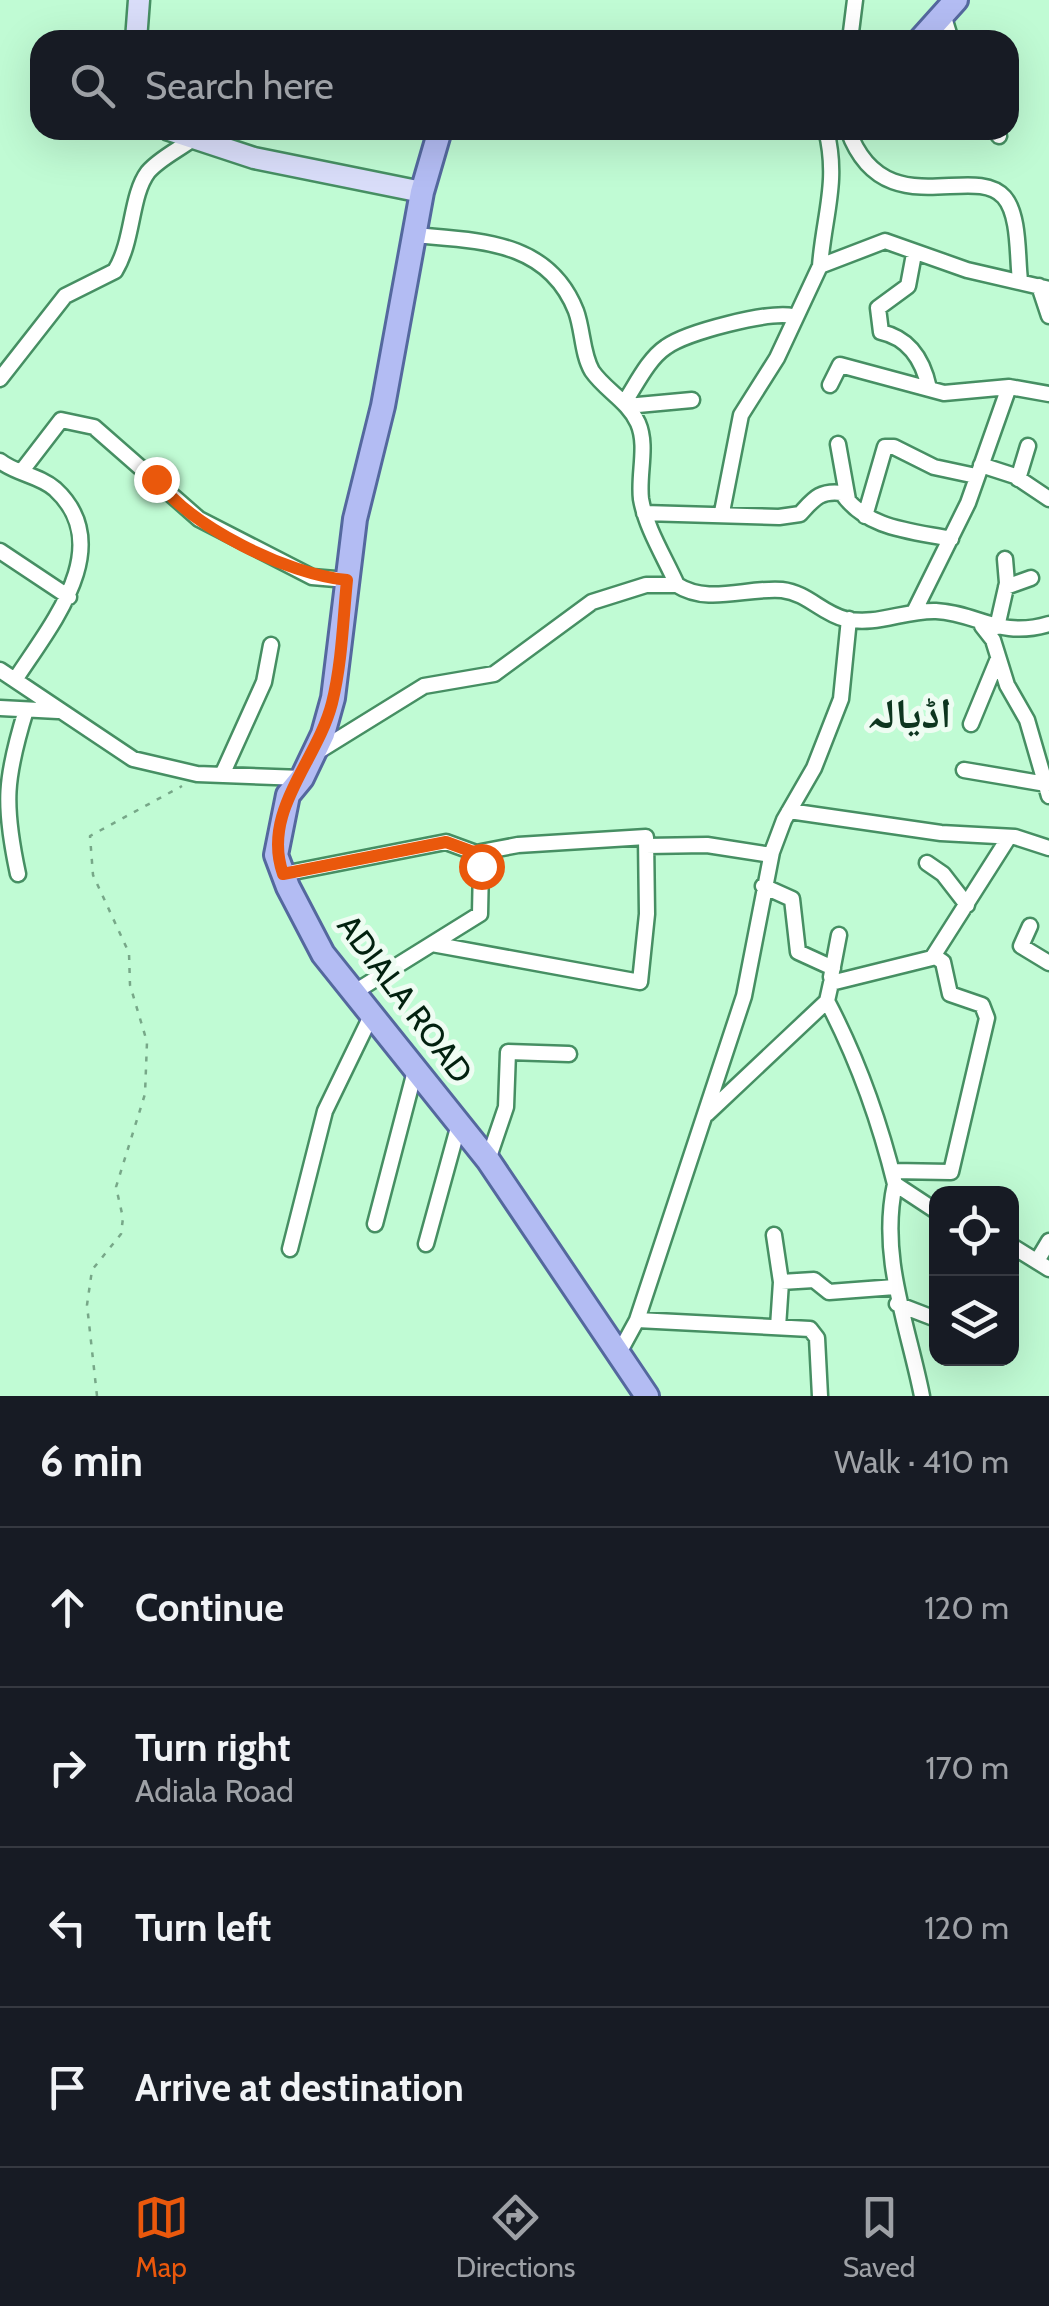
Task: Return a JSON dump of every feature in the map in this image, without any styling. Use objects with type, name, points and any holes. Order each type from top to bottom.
[{"type":"main road","points":[[929,30],[950,7]]},
{"type":"main road","name":"ADIALA ROAD","points":[[437,140],[422,192],[383,406],[354,519],[334,698],[314,754],[288,795],[276,855],[324,954],[488,1160],[647,1396]]},
{"type":"street","points":[[136,30],[138,0]]},
{"type":"street","points":[[851,30],[855,0]]},
{"type":"street","points":[[0,379],[65,296],[115,271],[134,224],[140,185],[152,168],[191,140]]},
{"type":"street","points":[[200,140],[254,158],[422,192]]},
{"type":"street","points":[[722,512],[740,414],[777,358],[793,316],[820,266],[824,214],[835,178],[828,140]]},
{"type":"street","points":[[854,140],[868,164],[893,181],[934,189],[981,186],[1005,198],[1011,208],[1020,280]]},
{"type":"street","points":[[414,235],[512,246],[550,271],[576,311],[591,370],[626,404],[641,432],[644,513],[677,584]]},
{"type":"street","points":[[820,266],[880,241],[914,254],[1044,287],[1049,316]]},
{"type":"street","points":[[914,254],[908,286],[878,308],[876,317],[881,332],[900,338],[910,347],[930,388]]},
{"type":"street","points":[[626,404],[651,363],[672,343],[766,312],[793,316]]},
{"type":"street","points":[[830,385],[836,365],[840,365],[956,394],[1009,387],[1049,394]]},
{"type":"street","points":[[914,612],[951,539],[1009,387]]},
{"type":"street","points":[[626,404],[692,400]]},
{"type":"street","points":[[21,472],[62,420],[94,427],[199,519],[312,577],[347,580]]},
{"type":"street","points":[[838,444],[848,501]]},
{"type":"street","points":[[866,516],[885,447],[894,446],[934,467],[1018,478],[1049,499]]},
{"type":"street","points":[[1018,478],[1028,446]]},
{"type":"street","points":[[0,461],[51,486],[74,514],[80,549],[69,596],[15,680]]},
{"type":"street","points":[[644,513],[722,512],[770,518],[800,514],[808,501],[833,492],[842,493],[880,524],[951,539]]},
{"type":"street","points":[[0,551],[69,596]]},
{"type":"street","points":[[964,770],[1047,787],[1027,720],[1006,685],[990,626],[1006,587],[1004,559]]},
{"type":"street","points":[[1006,587],[1030,578]]},
{"type":"street","points":[[314,754],[424,686],[494,674],[592,602],[646,585],[677,584],[698,595],[786,590],[849,619],[874,622],[914,612],[948,613],[990,626],[1049,624]]},
{"type":"street","points":[[619,1354],[636,1320],[744,996],[772,855],[789,811],[814,768],[841,699],[849,619]]},
{"type":"street","points":[[222,775],[264,682],[271,644]]},
{"type":"street","points":[[971,724],[998,656]]},
{"type":"street","points":[[0,670],[133,759],[197,774],[302,778]]},
{"type":"street","points":[[0,708],[58,711]]},
{"type":"street","points":[[18,874],[7,816],[7,776],[26,710]]},
{"type":"street","points":[[789,811],[941,833],[1010,837],[1049,848]]},
{"type":"street","points":[[283,874],[446,842],[476,853],[518,844],[642,836],[646,846],[647,914],[638,984],[432,944]]},
{"type":"street","points":[[934,956],[1010,837]]},
{"type":"street","points":[[646,846],[707,845],[772,855]]},
{"type":"street","points":[[353,993],[480,914],[481,866],[476,853]]},
{"type":"street","points":[[927,863],[944,874],[967,906]]},
{"type":"street","points":[[764,886],[782,891],[794,904],[798,952],[832,976],[934,956],[944,962],[950,994],[988,1010],[950,1172],[893,1178]]},
{"type":"street","points":[[1030,926],[1021,946],[1049,963]]},
{"type":"street","points":[[707,1114],[827,1001],[839,935]]},
{"type":"street","points":[[827,1001],[852,1048],[881,1124],[893,1178],[888,1214],[897,1304],[922,1396]]},
{"type":"street","points":[[290,1248],[325,1112],[371,1016]]},
{"type":"street","points":[[488,1160],[506,1107],[508,1052],[569,1054]]},
{"type":"street","points":[[375,1224],[414,1071]]},
{"type":"street","points":[[426,1244],[459,1124]]},
{"type":"street","points":[[893,1178],[929,1206]]},
{"type":"street","points":[[774,1234],[781,1282],[778,1327]]},
{"type":"street","points":[[1019,1250],[1043,1265],[1049,1241]]},
{"type":"street","points":[[781,1282],[814,1280],[834,1292],[895,1287]]},
{"type":"street","points":[[897,1304],[929,1316]]},
{"type":"street","points":[[636,1320],[815,1332],[820,1396]]},
{"type":"path","points":[[97,1396],[87,1305],[92,1270],[121,1234],[123,1218],[116,1187],[145,1094],[147,1042],[130,985],[130,953],[92,875],[90,836],[197,774]]},
{"type":"district","name":"اڈیالہ","points":[[909,713]]},
{"type":"route","points":[[156,479],[180,507],[199,519],[312,577],[347,580],[334,698],[324,734],[302,778],[288,795],[280,821],[276,855],[283,874],[446,842],[461,844],[476,853],[481,866]]}]
